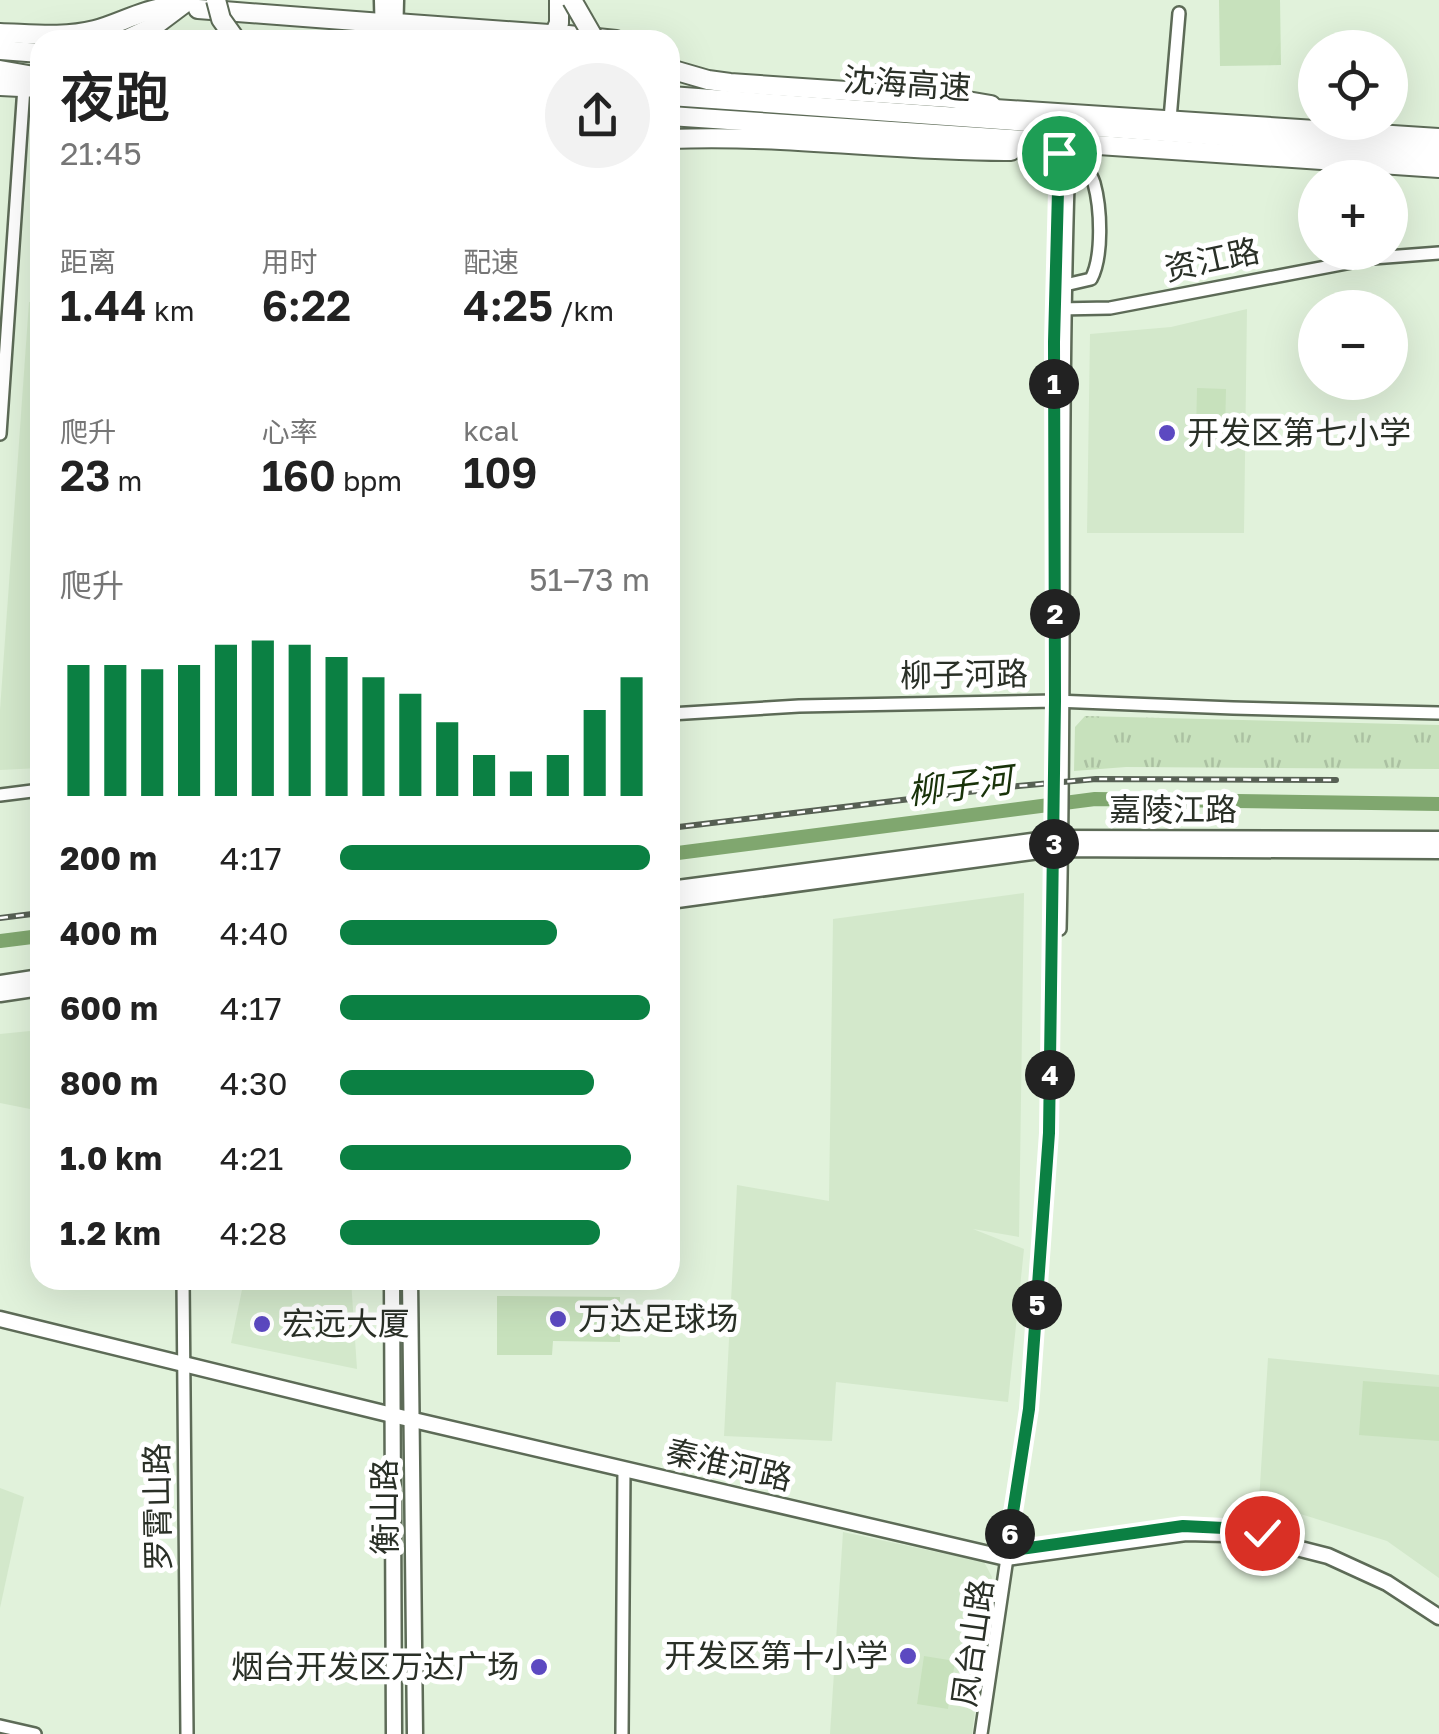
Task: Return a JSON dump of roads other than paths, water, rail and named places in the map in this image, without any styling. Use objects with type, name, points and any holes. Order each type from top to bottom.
[{"type":"highway","points":[[216,0],[229,30]]},
{"type":"highway","points":[[558,0],[558,30]]},
{"type":"highway","points":[[572,0],[590,30]]},
{"type":"highway","points":[[146,30],[193,5],[374,30]]},
{"type":"highway","points":[[93,30],[148,10],[170,7]]},
{"type":"highway","points":[[0,33],[30,34]]},
{"type":"highway","points":[[0,49],[30,50]]},
{"type":"highway","points":[[0,69],[30,79]]},
{"type":"highway","points":[[680,72],[730,83],[950,98],[1016,109]]},
{"type":"highway","points":[[0,86],[30,82]]},
{"type":"highway","points":[[680,89],[761,112]]},
{"type":"highway","name":"沈海高速","points":[[680,98],[761,112],[1439,152]]},
{"type":"highway","points":[[818,116],[1016,109],[1439,138]]},
{"type":"highway","points":[[680,125],[761,112]]},
{"type":"highway","name":"沈海高速","points":[[680,116],[761,112]]},
{"type":"highway","points":[[818,116],[920,142],[1439,180]]},
{"type":"highway","name":"沈海高速","points":[[818,116],[1439,168]]},
{"type":"highway","points":[[680,139],[734,137],[954,152],[1010,151]]},
{"type":"main road","points":[[382,0],[389,30]]},
{"type":"main road","points":[[389,30],[396,0]]},
{"type":"main road","name":"嘉陵江路","points":[[680,889],[1058,838],[1439,839]]},
{"type":"main road","name":"嘉陵江路","points":[[680,899],[1058,838],[1439,851]]},
{"type":"main road","points":[[0,983],[30,978]]},
{"type":"main road","points":[[0,994],[30,990]]},
{"type":"main road","name":"衡山路","points":[[392,1290],[394,1734]]},
{"type":"main road","name":"衡山路","points":[[410,1290],[414,1734]]},
{"type":"main road","name":"秦淮河路","points":[[0,1312],[184,1359]]},
{"type":"main road","name":"秦淮河路","points":[[0,1319],[1010,1554],[1183,1526],[1262,1533],[1330,1550],[1391,1578],[1439,1608]]},
{"type":"main road","name":"秦淮河路","points":[[411,1414],[624,1469],[1010,1554],[1186,1533],[1262,1540],[1328,1556],[1387,1583],[1439,1617]]},
{"type":"street","points":[[1170,119],[1179,13]]},
{"type":"street","points":[[0,434],[30,140]]},
{"type":"street","points":[[1064,285],[1091,279],[1096,267],[1100,217],[1094,181],[1069,154]]},
{"type":"street","points":[[1060,309],[1069,154]]},
{"type":"street","points":[[1060,309],[1069,154]]},
{"type":"street","name":"资江路","points":[[1060,309],[1110,308],[1374,258],[1439,253]]},
{"type":"street","name":"凤台山路","points":[[985,1734],[1029,1409],[1049,1133],[1058,838],[1060,309]]},
{"type":"street","name":"柳子河路","points":[[680,713],[799,706],[1059,701],[1439,713]]},
{"type":"street","points":[[0,795],[30,791]]},
{"type":"street","name":"罗霄山路","points":[[183,1290],[187,1734]]},
{"type":"street","points":[[622,1734],[624,1469]]},
{"type":"street","points":[[0,1726],[35,1734]]},
{"type":"waterway","name":"柳子河","points":[[680,853],[1095,799],[1439,804]]},
{"type":"waterway","name":"柳子河","points":[[0,941],[30,937]]},
{"type":"railway","points":[[680,827],[1096,779],[1336,780]]},
{"type":"railway","points":[[0,918],[30,914]]},
{"type":"place","name":"开发区第七小学","points":[[1167,433]]},
{"type":"place","name":"万达足球场","points":[[558,1319]]},
{"type":"place","name":"宏远大厦","points":[[262,1324]]},
{"type":"place","name":"开发区第十小学","points":[[908,1656]]},
{"type":"place","name":"烟台开发区万达广场","points":[[539,1667]]}]
